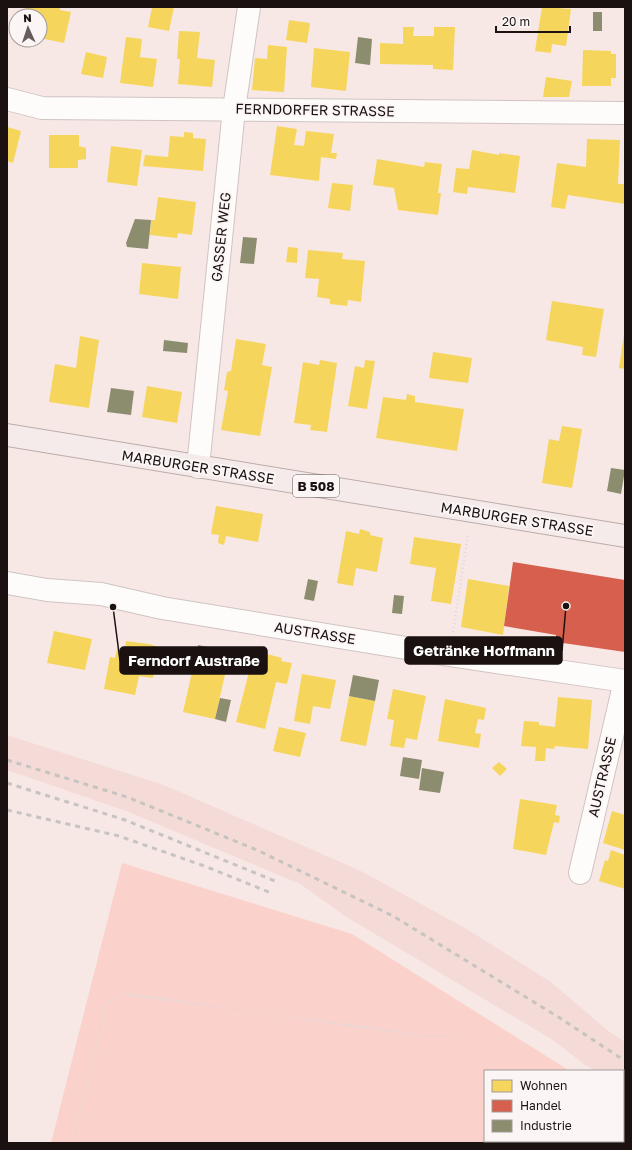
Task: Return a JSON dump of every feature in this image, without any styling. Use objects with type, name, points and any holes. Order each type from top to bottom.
[{"type":"main road","name":"MARBURGER STRASSE","points":[[7,435],[625,536]]},
{"type":"street","name":"GASSER WEG","points":[[198,467],[234,109],[249,7]]},
{"type":"street","name":"FERNDORFER STRASSE","points":[[7,99],[42,108],[625,113]]},
{"type":"street","name":"AUSTRASSE","points":[[7,583],[47,590],[101,594],[162,608],[449,655],[625,681],[580,873]]},
{"type":"path","points":[[449,655],[472,512]]},
{"type":"path","points":[[73,1143],[107,1002],[125,994],[428,1036],[453,1036]]},
{"type":"shaded area","points":[[7,735],[164,785],[361,871],[465,928],[551,982],[607,1030],[625,1042],[625,1086],[624,1070],[594,1070],[585,1065],[553,1040],[348,918],[300,884],[126,811],[7,770]]},
{"type":"shaded area","points":[[122,863],[352,934],[568,1070],[484,1070],[484,1142],[624,1142],[625,1106],[625,1143],[51,1143]]},
{"type":"building: Wohnen","points":[[60,7],[60,10],[71,12],[64,43],[48,40],[48,8],[26,8]]},
{"type":"building: Wohnen","points":[[152,7],[174,7],[169,31],[148,27]]},
{"type":"building: Wohnen","points":[[542,7],[571,9],[566,46],[552,44],[551,53],[535,51]]},
{"type":"building: Wohnen","points":[[289,20],[310,23],[307,43],[286,40]]},
{"type":"building: Wohnen","points":[[403,27],[414,27],[413,36],[434,36],[434,27],[455,27],[453,70],[433,69],[433,65],[380,64],[380,43],[403,44]]},
{"type":"building: Wohnen","points":[[179,31],[200,32],[197,58],[215,60],[212,87],[178,84],[180,59],[177,59]]},
{"type":"building: Wohnen","points":[[126,37],[142,39],[140,57],[157,59],[153,87],[120,83]]},
{"type":"building: Wohnen","points":[[268,45],[287,47],[284,92],[252,90],[255,58],[267,59]]},
{"type":"building: Wohnen","points":[[314,48],[350,52],[346,91],[311,87]]},
{"type":"building: Wohnen","points":[[583,50],[611,51],[611,54],[616,54],[616,78],[611,78],[611,86],[582,86]]},
{"type":"building: Wohnen","points":[[86,52],[107,57],[103,78],[81,74]]},
{"type":"building: Wohnen","points":[[546,77],[572,81],[569,97],[543,97]]},
{"type":"building: Wohnen","points":[[277,126],[297,129],[294,145],[304,146],[306,131],[334,134],[331,153],[337,153],[336,159],[321,157],[319,181],[270,175]]},
{"type":"building: Wohnen","points":[[7,127],[21,131],[13,163],[7,161]]},
{"type":"building: Wohnen","points":[[184,132],[193,133],[193,138],[206,139],[203,171],[143,166],[145,155],[168,157],[170,136],[184,137]]},
{"type":"building: Wohnen","points":[[49,135],[79,135],[79,146],[86,148],[86,159],[78,160],[78,168],[49,168]]},
{"type":"building: Wohnen","points":[[587,139],[620,140],[618,184],[625,184],[625,204],[568,195],[565,209],[551,207],[557,163],[586,167]]},
{"type":"building: Wohnen","points":[[111,146],[142,150],[137,186],[107,182]]},
{"type":"building: Wohnen","points":[[472,150],[499,155],[499,153],[520,156],[515,193],[468,187],[467,194],[453,192],[456,168],[469,169]]},
{"type":"building: Wohnen","points":[[377,159],[424,167],[425,162],[442,164],[438,193],[441,193],[438,215],[398,210],[394,188],[373,185]]},
{"type":"building: Wohnen","points":[[332,183],[353,185],[350,211],[328,208]]},
{"type":"building: Wohnen","points":[[158,197],[196,202],[192,235],[178,233],[177,238],[150,235],[151,220],[155,220]]},
{"type":"building: Wohnen","points":[[288,247],[298,248],[297,263],[286,262]]},
{"type":"building: Wohnen","points":[[308,250],[343,253],[342,259],[365,261],[361,302],[348,300],[347,306],[330,304],[330,299],[317,297],[319,279],[305,278]]},
{"type":"building: Wohnen","points":[[142,263],[181,267],[178,299],[139,294]]},
{"type":"building: Wohnen","points":[[552,301],[604,309],[596,357],[582,355],[583,347],[546,340]]},
{"type":"building: Wohnen","points":[[625,334],[625,369],[619,368]]},
{"type":"building: Wohnen","points":[[80,336],[99,340],[89,408],[49,402],[55,364],[76,368]]},
{"type":"building: Wohnen","points":[[236,339],[266,344],[262,365],[272,367],[260,436],[221,430],[228,391],[224,390],[227,372],[231,371]]},
{"type":"building: Wohnen","points":[[433,352],[472,358],[468,383],[429,378]]},
{"type":"building: Wohnen","points":[[320,360],[337,363],[327,432],[310,430],[311,425],[294,423],[303,362],[319,365]]},
{"type":"building: Wohnen","points":[[365,360],[375,361],[367,409],[348,406],[355,366],[364,368]]},
{"type":"building: Wohnen","points":[[147,386],[182,392],[177,423],[142,417]]},
{"type":"building: Wohnen","points":[[407,394],[415,396],[415,402],[464,409],[457,451],[376,438],[383,397],[406,400]]},
{"type":"building: Wohnen","points":[[562,426],[582,429],[572,488],[542,483],[549,439],[559,441]]},
{"type":"building: Wohnen","points":[[216,506],[263,514],[258,542],[226,536],[224,545],[218,543],[219,535],[211,534]]},
{"type":"building: Wohnen","points":[[360,529],[370,532],[370,535],[383,538],[377,572],[356,568],[353,586],[337,583],[346,531],[359,534]]},
{"type":"building: Wohnen","points":[[414,537],[461,544],[451,604],[431,601],[436,568],[410,564]]},
{"type":"building: Wohnen","points":[[468,579],[509,586],[503,635],[461,627]]},
{"type":"building: Wohnen","points":[[54,631],[92,639],[85,670],[47,663]]},
{"type":"building: Wohnen","points":[[126,641],[159,647],[153,678],[139,676],[135,695],[104,689],[110,657],[115,658],[117,649],[125,650]]},
{"type":"building: Wohnen","points":[[259,652],[282,658],[281,661],[292,663],[287,684],[276,682],[265,729],[236,722],[249,672],[255,654],[258,655]]},
{"type":"building: Wohnen","points":[[194,663],[226,670],[215,719],[183,712]]},
{"type":"building: Wohnen","points":[[302,674],[336,680],[330,709],[313,706],[310,724],[294,721]]},
{"type":"building: Wohnen","points":[[393,689],[426,696],[417,740],[406,738],[404,748],[390,746],[394,720],[387,719]]},
{"type":"building: Wohnen","points":[[349,696],[375,701],[366,746],[340,741]]},
{"type":"building: Wohnen","points":[[558,697],[592,700],[588,749],[555,746],[554,749],[546,748],[545,761],[535,761],[536,747],[521,746],[524,721],[539,722],[539,725],[555,727]]},
{"type":"building: Wohnen","points":[[445,699],[486,708],[484,720],[478,719],[475,733],[481,734],[479,748],[438,741]]},
{"type":"building: Wohnen","points":[[279,727],[306,733],[300,757],[273,751]]},
{"type":"building: Wohnen","points":[[499,762],[507,769],[500,776],[492,768]]},
{"type":"building: Wohnen","points":[[520,799],[557,805],[555,815],[560,816],[559,823],[554,822],[546,855],[513,849]]},
{"type":"building: Wohnen","points":[[612,811],[625,815],[625,850],[603,843]]},
{"type":"building: Wohnen","points":[[611,850],[625,855],[625,889],[599,881],[605,860],[608,861]]},
{"type":"building: Handel","points":[[513,562],[625,580],[625,652],[556,642],[556,635],[504,626]]},
{"type":"building: Industrie","points":[[593,12],[602,12],[602,31],[593,31]]},
{"type":"building: Industrie","points":[[358,37],[372,39],[370,65],[355,63]]},
{"type":"building: Industrie","points":[[135,219],[151,220],[148,249],[127,247],[126,243]]},
{"type":"building: Industrie","points":[[243,237],[257,238],[254,264],[240,263]]},
{"type":"building: Industrie","points":[[164,340],[188,343],[187,353],[163,351]]},
{"type":"building: Industrie","points":[[111,388],[134,391],[131,415],[107,412]]},
{"type":"building: Industrie","points":[[611,468],[625,470],[621,494],[607,491]]},
{"type":"building: Industrie","points":[[308,579],[318,581],[314,601],[304,599]]},
{"type":"building: Industrie","points":[[394,595],[404,596],[402,614],[392,613]]},
{"type":"building: Industrie","points":[[198,645],[217,649],[215,662],[196,658]]},
{"type":"building: Industrie","points":[[353,675],[379,680],[375,701],[349,696]]},
{"type":"building: Industrie","points":[[220,698],[231,700],[226,722],[215,719]]},
{"type":"building: Industrie","points":[[403,757],[422,760],[419,779],[400,776]]},
{"type":"building: Industrie","points":[[422,768],[444,772],[440,793],[419,790]]},
{"type":"railway","points":[[7,760],[127,797],[257,850],[393,916],[560,1018],[625,1061]]},
{"type":"railway","points":[[7,783],[125,820],[275,881]]},
{"type":"railway","points":[[7,810],[119,836],[207,867],[271,893]]},
{"type":"place","name":"Getränke Hoffmann","points":[[566,606]]},
{"type":"place","name":"Ferndorf Austraße","points":[[113,607]]}]
